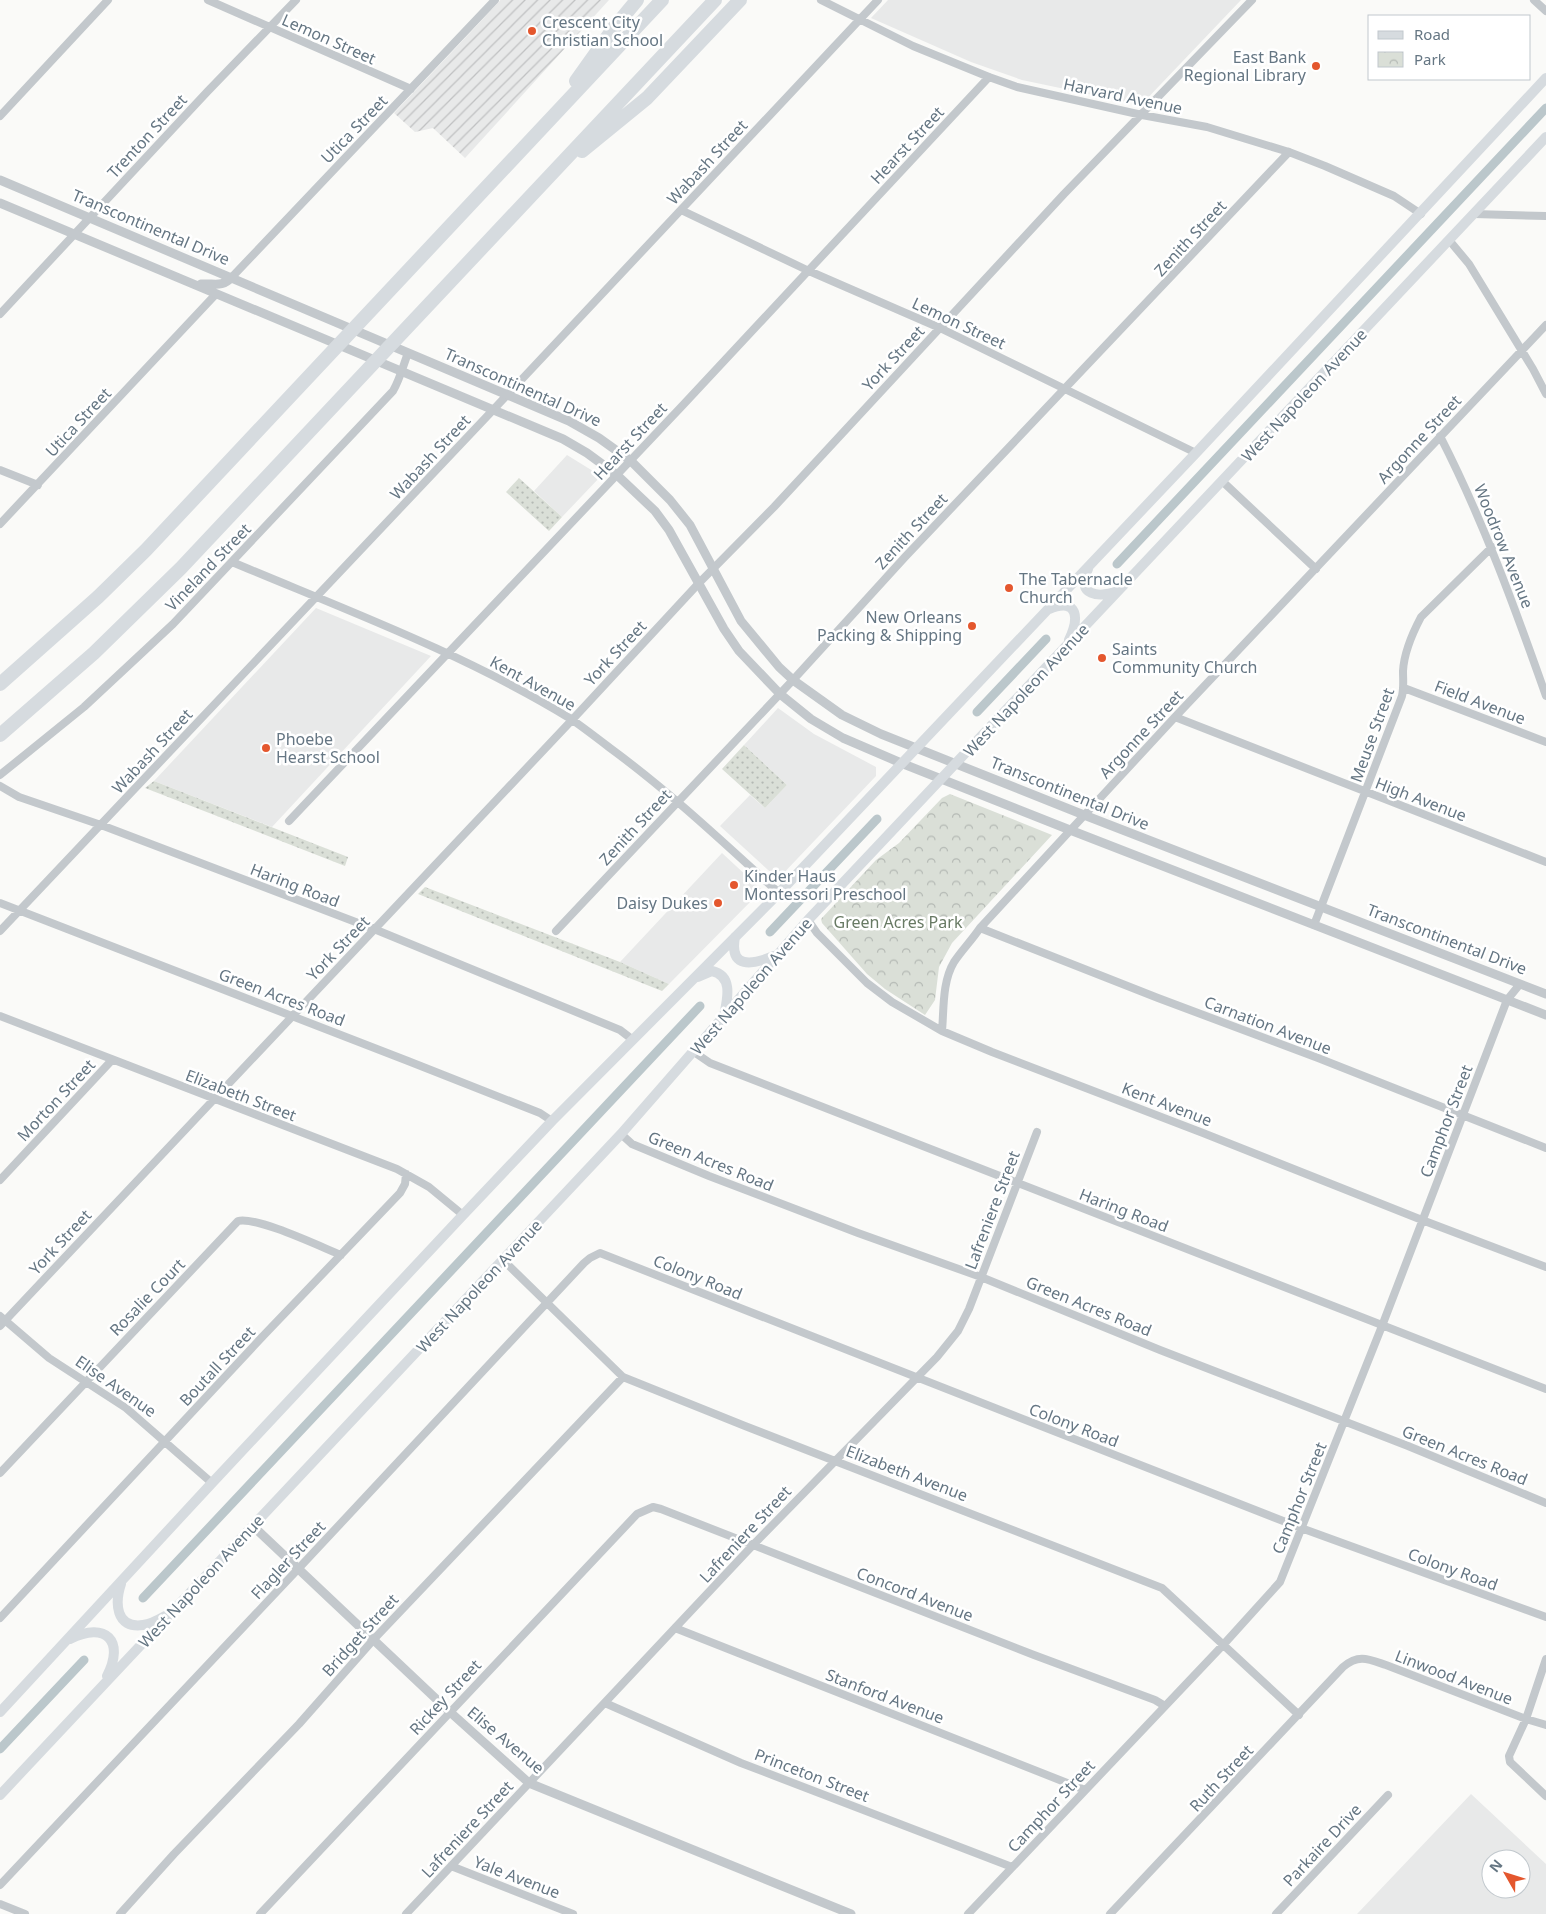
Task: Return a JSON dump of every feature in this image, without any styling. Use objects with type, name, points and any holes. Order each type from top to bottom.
[{"type":"highway","points":[[551,118],[600,46],[638,0]]},
{"type":"highway","points":[[0,684],[76,617],[146,550],[662,0]]},
{"type":"highway","points":[[0,735],[87,660],[182,568],[715,0]]},
{"type":"highway","points":[[550,175],[647,98],[740,0]]},
{"type":"main road","points":[[0,1712],[463,1215],[552,1122],[780,892],[1421,214],[1546,78]]},
{"type":"main road","name":"West Napoleon Avenue","points":[[0,1795],[622,1134],[808,920],[1546,137]]},
{"type":"main road","points":[[1091,564],[1085,576],[1084,585],[1089,592],[1095,595],[1106,595],[1120,590]]},
{"type":"main road","points":[[1048,609],[1066,605],[1075,612],[1075,627],[1066,648]]},
{"type":"main road","points":[[735,937],[734,953],[743,962],[751,964],[777,955]]},
{"type":"main road","points":[[693,979],[712,971],[722,976],[726,981],[728,989],[723,1017]]},
{"type":"main road","points":[[122,1580],[117,1595],[118,1612],[128,1623],[143,1625],[171,1613]]},
{"type":"main road","points":[[66,1642],[78,1635],[96,1631],[109,1638],[115,1654],[113,1664],[102,1686]]},
{"type":"street","points":[[0,116],[108,0]]},
{"type":"street","name":"Lemon Street","points":[[208,0],[411,90]]},
{"type":"street","name":"Trenton Street","points":[[0,314],[207,92],[296,0]]},
{"type":"street","name":"Utica Street","points":[[232,277],[495,0]]},
{"type":"street","name":"Harvard Avenue","points":[[821,0],[913,46],[1017,87],[1142,115],[1207,127],[1289,152],[1394,196],[1421,214]]},
{"type":"street","name":"Wabash Street","points":[[0,931],[878,0]]},
{"type":"street","name":"York Street","points":[[2,1321],[572,720],[699,583],[774,507],[1064,194],[1252,0]]},
{"type":"street","points":[[1534,0],[1546,11]]},
{"type":"street","name":"Hearst Street","points":[[289,821],[809,272],[989,77]]},
{"type":"street","name":"Zenith Street","points":[[556,932],[780,694],[905,557],[1289,152]]},
{"type":"street","name":"Transcontinental Drive","points":[[0,180],[569,421],[600,438],[631,461],[670,500],[690,525],[741,621],[779,667],[793,680],[842,716],[916,748],[1084,815],[1546,994]]},
{"type":"street","name":"Transcontinental Drive","points":[[0,203],[563,439],[587,453],[618,475],[655,511],[669,530],[724,629],[739,651],[780,694],[811,719],[850,743],[1546,1015]]},
{"type":"street","name":"Lemon Street","points":[[681,210],[809,272],[940,328],[1196,453]]},
{"type":"street","points":[[1474,214],[1546,216]]},
{"type":"street","points":[[1449,240],[1469,264],[1522,350],[1546,394]]},
{"type":"street","points":[[196,285],[216,286],[224,284],[232,277]]},
{"type":"street","name":"Utica Street","points":[[0,524],[216,294]]},
{"type":"street","name":"Argonne Street","points":[[942,1031],[948,975],[954,963],[980,928],[1175,717],[1546,324]]},
{"type":"street","name":"Vineland Street","points":[[0,776],[84,707],[173,624],[393,392],[399,381],[400,371],[408,353]]},
{"type":"street","name":"Woodrow Avenue","points":[[1440,436],[1492,547],[1546,696]]},
{"type":"street","points":[[0,470],[38,485]]},
{"type":"street","points":[[1222,481],[1316,569]]},
{"type":"street","name":"Meuse Street","points":[[1314,925],[1404,688],[1403,671],[1406,651],[1421,618],[1492,547]]},
{"type":"street","name":"Kent Avenue","points":[[232,562],[447,654],[510,684],[572,720],[634,765],[679,801],[780,892]]},
{"type":"street","name":"Field Avenue","points":[[1404,688],[1546,742]]},
{"type":"street","name":"High Avenue","points":[[1175,717],[1546,862]]},
{"type":"street","name":"Haring Road","points":[[0,786],[18,797],[101,825],[374,929],[620,1030],[633,1040]]},
{"type":"street","name":"Green Acres Road","points":[[0,903],[540,1113],[552,1122]]},
{"type":"street","name":"Kent Avenue","points":[[808,920],[817,933],[867,983],[892,1002],[942,1031],[1546,1267]]},
{"type":"street","name":"Carnation Avenue","points":[[980,928],[1546,1148]]},
{"type":"street","name":"Camphor Street","points":[[968,1914],[1224,1644],[1280,1582],[1382,1326],[1507,1000],[1520,984]]},
{"type":"street","name":"Elizabeth Street","points":[[0,1016],[406,1174],[429,1187],[463,1215]]},
{"type":"street","name":"Haring Road","points":[[694,1052],[710,1063],[1546,1389]]},
{"type":"street","name":"Morton Street","points":[[0,1180],[112,1060]]},
{"type":"street","name":"Lafreniere Street","points":[[406,1914],[753,1545],[937,1357],[958,1331],[969,1309],[1037,1132]]},
{"type":"street","name":"Green Acres Road","points":[[622,1134],[632,1144],[709,1176],[858,1233],[981,1277],[1160,1350],[1408,1446],[1546,1503]]},
{"type":"street","name":"Boutall Street","points":[[0,1618],[264,1335],[400,1193],[405,1184],[406,1174]]},
{"type":"street","name":"Rosalie Court","points":[[0,1473],[238,1221],[244,1219],[262,1224],[342,1255]]},
{"type":"street","name":"Colony Road","points":[[596,1255],[600,1253],[606,1255],[1301,1528],[1546,1617]]},
{"type":"street","name":"Flagler Street","points":[[0,1885],[547,1303],[590,1258],[596,1255]]},
{"type":"street","name":"Elizabeth Avenue","points":[[503,1260],[624,1376],[1162,1588],[1299,1715]]},
{"type":"street","name":"Elise Avenue","points":[[2,1321],[49,1358],[126,1408],[212,1483]]},
{"type":"street","name":"Bridget Street","points":[[120,1914],[174,1854],[299,1724],[374,1639],[624,1376]]},
{"type":"street","name":"Concord Avenue","points":[[655,1508],[1155,1700],[1165,1706]]},
{"type":"street","name":"Rickey Street","points":[[260,1914],[637,1514],[655,1508]]},
{"type":"street","name":"Elise Avenue","points":[[253,1526],[450,1712],[529,1783],[851,1914]]},
{"type":"street","name":"Stanford Avenue","points":[[675,1628],[1085,1790]]},
{"type":"street","name":"Linwood Avenue","points":[[1352,1660],[1366,1659],[1379,1663],[1546,1725]]},
{"type":"street","name":"Ruth Street","points":[[1110,1914],[1352,1660]]},
{"type":"street","points":[[1546,1660],[1526,1719],[1508,1756],[1510,1761],[1546,1796]]},
{"type":"street","name":"Princeton Street","points":[[605,1703],[741,1763],[1012,1867]]},
{"type":"street","name":"Parkaire Drive","points":[[1276,1914],[1388,1796]]},
{"type":"street","name":"Yale Avenue","points":[[451,1866],[573,1914]]},
{"type":"street","points":[[0,1904],[25,1914]]},
{"type":"shaded area","points":[[501,0],[609,0],[465,158],[433,128],[415,132],[394,113]]},
{"type":"shaded area","points":[[888,0],[1241,0],[1141,105],[1022,80],[971,62],[871,18]]},
{"type":"shaded area","points":[[567,455],[601,476],[562,517],[534,491]]},
{"type":"shaded area","name":"Phoebe Hearst School","points":[[316,608],[431,656],[272,827],[154,781]]},
{"type":"shaded area","points":[[778,708],[814,734],[876,767],[876,776],[778,879],[720,826],[750,795],[765,808],[787,785],[744,745]]},
{"type":"shaded area","points":[[722,853],[762,890],[669,984],[620,962]]},
{"type":"shaded area","points":[[1471,1794],[1530,1849],[1481,1849],[1481,1899],[1531,1899],[1531,1850],[1546,1864],[1546,1914],[1357,1914]]},
{"type":"green space","points":[[519,478],[562,517],[549,531],[506,492]]},
{"type":"green space","points":[[744,745],[787,785],[765,808],[722,769]]},
{"type":"green space","points":[[154,781],[348,857],[345,866],[145,788]]},
{"type":"green space","name":"Green Acres Park","points":[[950,794],[1052,835],[952,943],[939,967],[935,1000],[925,1015],[885,989],[867,974],[822,923],[821,919],[876,860],[899,843],[942,798]]},
{"type":"green space","points":[[425,887],[620,962],[669,984],[662,991],[418,894]]},
{"type":"waterway","points":[[1117,564],[1546,108]]},
{"type":"waterway","points":[[977,712],[1046,639]]},
{"type":"waterway","points":[[770,932],[877,819]]},
{"type":"waterway","points":[[143,1598],[700,1006]]},
{"type":"waterway","points":[[0,1749],[84,1660]]},
{"type":"place","name":"Crescent City Christian School","points":[[532,31]]},
{"type":"place","name":"East Bank Regional Library","points":[[1316,66]]},
{"type":"place","name":"The Tabernacle Church","points":[[1009,588]]},
{"type":"place","name":"New Orleans Packing & Shipping","points":[[972,626]]},
{"type":"place","name":"Saints Community Church","points":[[1102,658]]},
{"type":"place","name":"Phoebe Hearst School","points":[[266,748]]},
{"type":"place","name":"Kinder Haus Montessori Preschool","points":[[734,885]]},
{"type":"place","name":"Daisy Dukes","points":[[718,903]]}]
